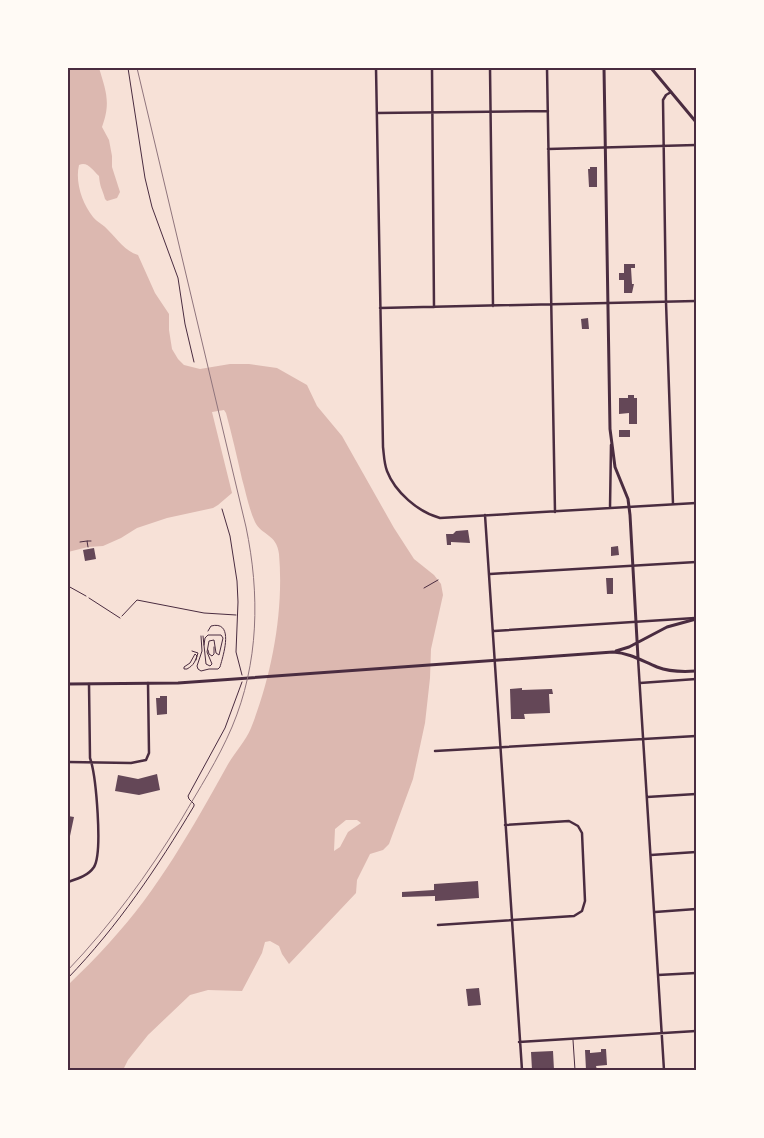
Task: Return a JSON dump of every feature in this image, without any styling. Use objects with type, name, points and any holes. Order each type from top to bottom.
[{"type":"main road","points":[[604,68],[611,445],[615,467],[628,499],[634,565],[638,658]]},
{"type":"main road","points":[[651,68],[696,122]]},
{"type":"main road","points":[[613,652],[637,643],[674,624],[696,618]]},
{"type":"main road","points":[[68,684],[236,680],[613,652],[627,654],[665,670],[696,670]]},
{"type":"street","points":[[376,68],[383,447],[386,468],[396,487],[420,509],[440,518],[696,504]]},
{"type":"street","points":[[432,68],[434,307]]},
{"type":"street","points":[[490,68],[493,306]]},
{"type":"street","points":[[547,68],[555,512]]},
{"type":"street","points":[[670,92],[663,100],[666,302],[673,505]]},
{"type":"street","points":[[378,113],[548,111]]},
{"type":"street","points":[[548,149],[696,145]]},
{"type":"street","points":[[380,308],[696,301]]},
{"type":"street","points":[[610,509],[611,445]]},
{"type":"street","points":[[485,515],[494,631],[499,748],[522,1070]]},
{"type":"street","points":[[490,574],[696,562]]},
{"type":"street","points":[[494,631],[696,618]]},
{"type":"street","points":[[638,658],[664,1070]]},
{"type":"street","points":[[640,683],[696,678]]},
{"type":"street","points":[[68,762],[140,762],[146,760],[148,757],[148,683]]},
{"type":"street","points":[[68,882],[88,873],[96,862],[98,822],[90,758],[89,684]]},
{"type":"street","points":[[435,751],[696,736]]},
{"type":"street","points":[[647,797],[696,794]]},
{"type":"street","points":[[438,925],[574,916],[582,911],[585,902],[582,833],[578,826],[569,821],[505,825]]},
{"type":"street","points":[[650,855],[696,852]]},
{"type":"street","points":[[655,912],[696,909]]},
{"type":"street","points":[[658,975],[696,973]]},
{"type":"street","points":[[519,1042],[696,1032]]},
{"type":"lane","points":[[89,598],[120,618]]},
{"type":"lane","points":[[573,1040],[575,1070]]},
{"type":"path","points":[[128,68],[145,178],[152,207],[178,278],[185,324],[194,362]]},
{"type":"path","points":[[68,978],[94,950],[132,902],[194,806],[188,796],[225,728],[241,685],[242,671],[236,652],[237,581],[230,536],[222,509]]},
{"type":"path","points":[[88,541],[88,547]]},
{"type":"path","points":[[80,542],[92,541]]},
{"type":"path","points":[[424,588],[438,580]]},
{"type":"path","points":[[68,586],[89,598]]},
{"type":"path","points":[[120,618],[137,600],[204,613],[237,615]]},
{"type":"path","points":[[208,631],[211,626],[221,626],[226,638],[220,667],[218,669],[201,671],[198,669],[198,664],[202,651],[202,636],[206,664],[210,666],[212,664],[207,654],[209,641],[212,639],[214,642]]},
{"type":"path","points":[[204,645],[205,638],[208,635],[222,636],[221,652],[219,655],[216,653],[214,642]]},
{"type":"path","points":[[208,647],[209,654],[214,656],[214,642]]},
{"type":"path","points":[[192,651],[198,654],[196,660],[194,665],[184,669],[184,666],[190,663],[196,654],[196,660]]},
{"type":"shaded area","points":[[68,68],[99,68],[107,104],[102,127],[109,140],[112,167],[120,192],[117,198],[107,201],[101,188],[99,176],[88,165],[82,164],[79,165],[78,172],[80,192],[95,219],[125,248],[138,255],[155,293],[169,314],[172,349],[178,359],[184,365],[200,369],[230,364],[249,364],[277,368],[307,385],[317,406],[342,436],[394,528],[414,559],[434,575],[441,584],[443,595],[431,649],[425,723],[413,779],[389,844],[383,850],[370,854],[357,880],[356,893],[289,964],[279,946],[270,941],[265,942],[262,953],[242,991],[208,990],[190,995],[148,1035],[128,1060],[123,1070],[68,1070],[68,985],[100,953],[144,901],[188,835],[230,761],[249,733],[265,686],[275,642],[280,598],[278,547],[261,530],[253,517],[224,410],[212,412],[232,493],[213,508],[167,518],[137,528],[103,546],[88,547],[68,552]],"holes":[[[346,820],[357,820],[361,823],[348,832],[340,847],[334,851],[335,829]]]},
{"type":"building","points":[[590,167],[597,167],[597,187],[589,187],[588,169]]},
{"type":"building","points":[[624,264],[635,264],[635,268],[631,268],[632,284],[634,284],[632,293],[624,293],[624,280],[619,280],[619,273],[624,273]]},
{"type":"building","points":[[588,318],[589,329],[582,329],[581,319]]},
{"type":"building","points":[[628,395],[634,395],[634,398],[637,398],[637,424],[629,424],[629,413],[619,414],[619,398],[628,398]]},
{"type":"building","points":[[619,430],[630,430],[630,437],[619,437]]},
{"type":"building","points":[[468,530],[470,543],[451,542],[451,545],[447,545],[446,534]]},
{"type":"building","points":[[618,546],[619,555],[611,556],[611,547]]},
{"type":"building","points":[[94,548],[96,559],[85,561],[83,550]]},
{"type":"building","points":[[606,578],[613,578],[613,594],[607,594]]},
{"type":"building","points":[[522,688],[522,690],[552,689],[553,694],[549,694],[550,713],[524,714],[525,719],[511,719],[510,689]]},
{"type":"building","points":[[160,696],[167,696],[167,714],[157,715],[156,698],[160,698]]},
{"type":"building","points":[[157,774],[160,790],[139,795],[115,791],[118,775],[138,779]]},
{"type":"building","points":[[68,816],[74,817],[70,836],[68,835]]},
{"type":"building","points":[[478,881],[479,898],[435,901],[435,896],[402,897],[402,892],[434,890],[434,884]]},
{"type":"building","points":[[479,988],[481,1005],[468,1006],[466,989]]},
{"type":"building","points":[[601,1049],[606,1049],[607,1065],[596,1066],[597,1070],[586,1070],[585,1050],[590,1050],[590,1053],[601,1052]]},
{"type":"building","points":[[553,1051],[554,1070],[532,1070],[531,1052]]},
{"type":"railway","points":[[68,970],[114,917],[142,879],[181,820],[214,763],[227,739],[241,703],[248,678],[254,628],[254,578],[246,527],[137,68]]}]
